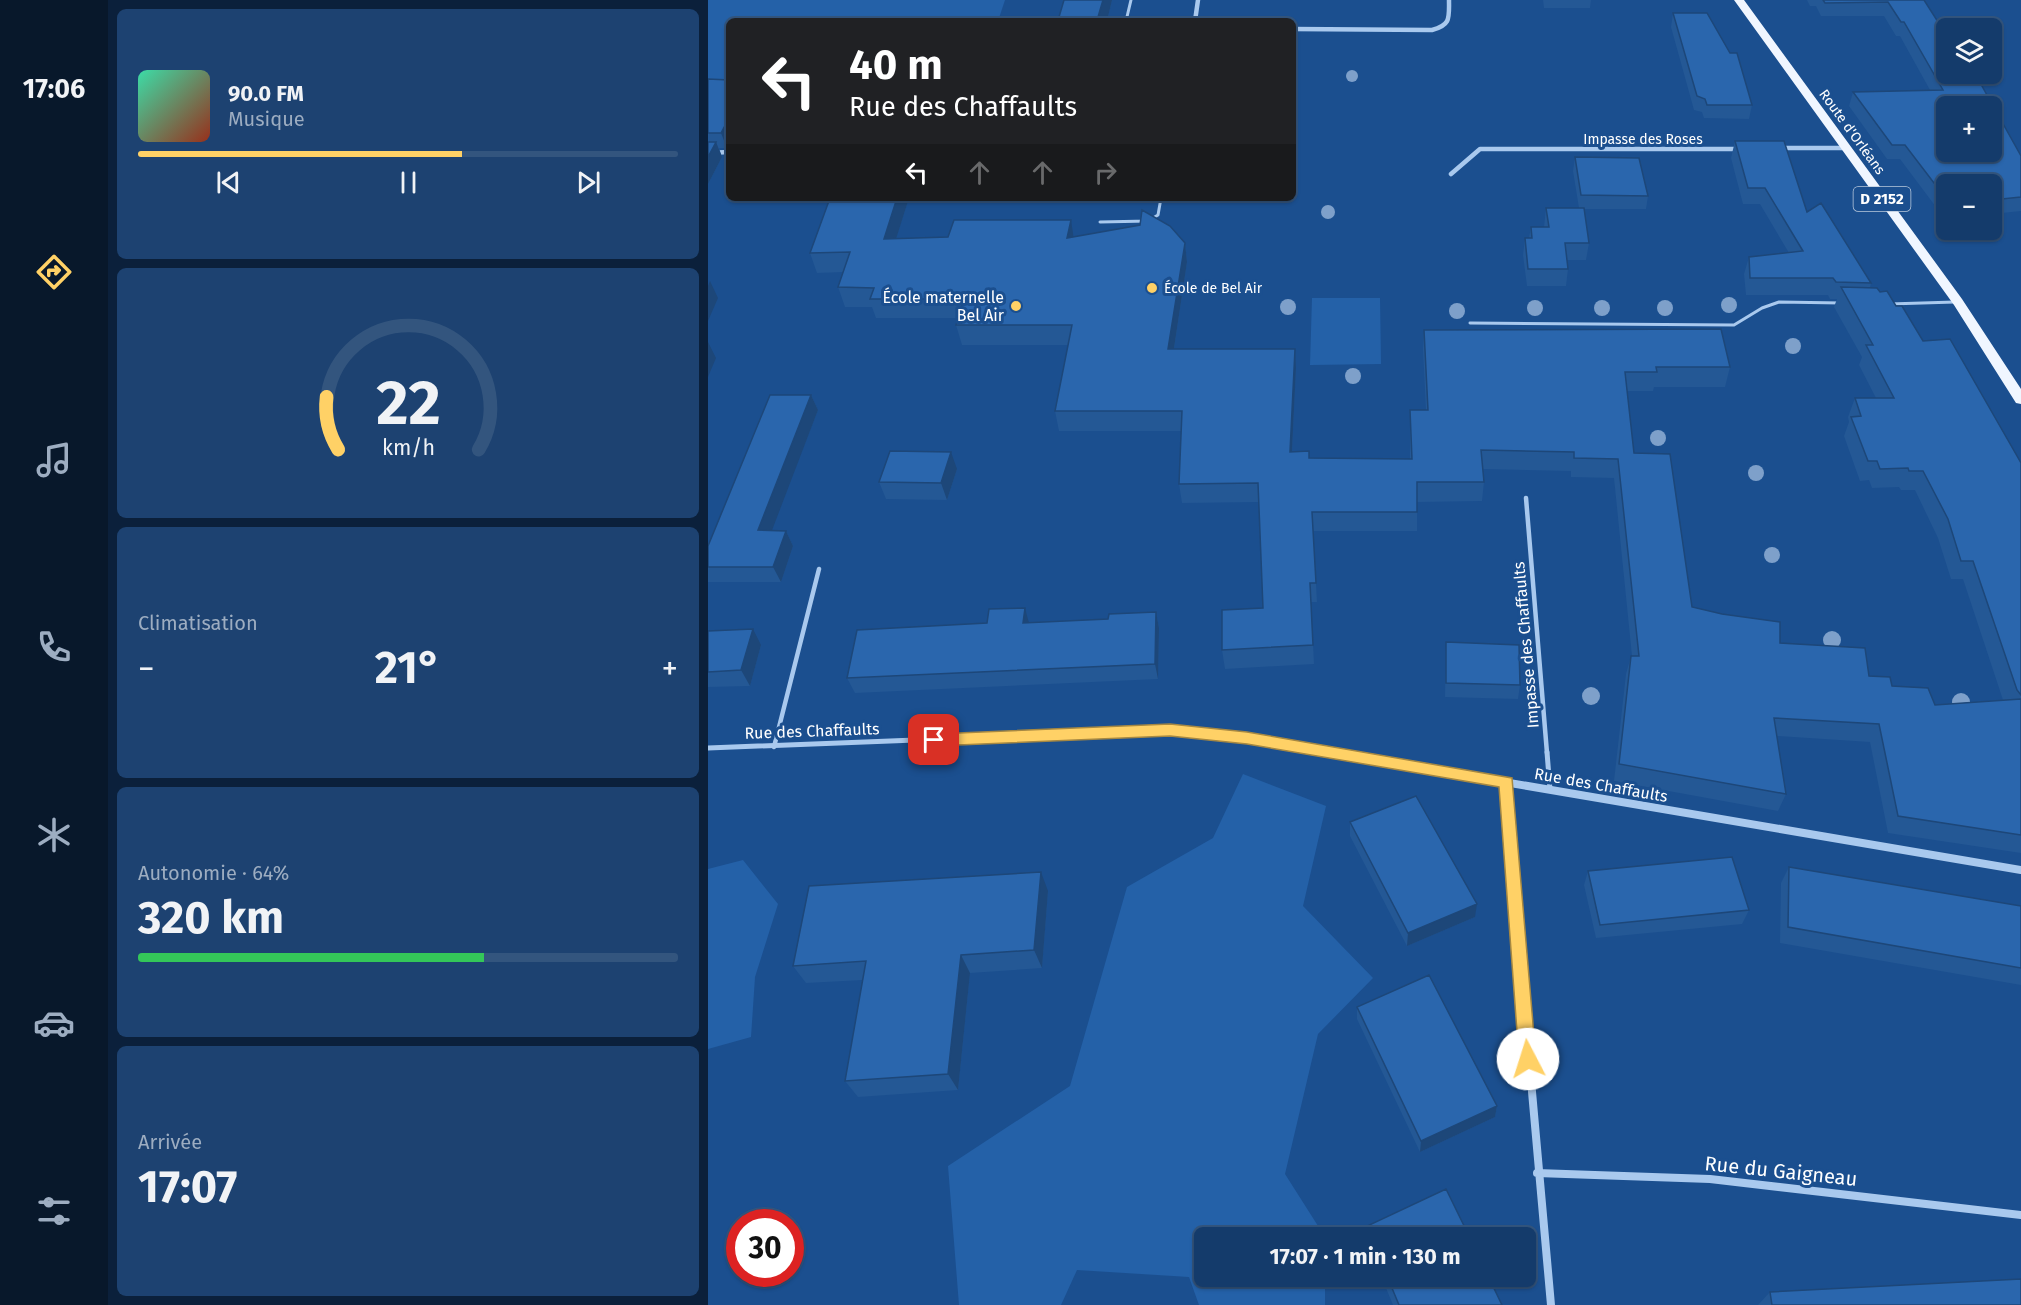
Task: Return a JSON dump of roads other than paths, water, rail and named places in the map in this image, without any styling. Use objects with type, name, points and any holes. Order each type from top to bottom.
[{"type":"main road","name":"Route d'Orléans","points":[[1739,0],[1958,302],[2021,400]]},
{"type":"street","points":[[1195,18],[1198,0]]},
{"type":"street","points":[[1296,28],[1432,30],[1443,27],[1449,19],[1449,0]]},
{"type":"street","points":[[1770,148],[1845,148]]},
{"type":"street","name":"Impasse des Roses","points":[[1451,174],[1480,149],[1747,149]]},
{"type":"street","points":[[708,153],[726,152]]},
{"type":"street","name":"Rue des Chaffaults","points":[[708,748],[1170,730],[1247,738],[2021,870]]},
{"type":"street","points":[[1507,782],[1506,800],[1551,1305]]},
{"type":"street","name":"Rue du Gaigneau","points":[[1538,1173],[1710,1179],[2021,1215]]},
{"type":"lane","points":[[1127,18],[1131,0]]},
{"type":"lane","points":[[1100,222],[1148,221],[1158,215],[1160,201]]},
{"type":"lane","points":[[1470,323],[1734,325],[1762,308],[1779,302],[1848,303]]},
{"type":"lane","points":[[1883,304],[1958,302]]},
{"type":"lane","name":"Impasse des Chaffaults","points":[[1526,498],[1550,790]]},
{"type":"lane","points":[[774,747],[819,569]]},
{"type":"place","name":"École de Bel Air","points":[[1152,288]]},
{"type":"place","name":"École maternelle Bel Air","points":[[1016,306]]}]
